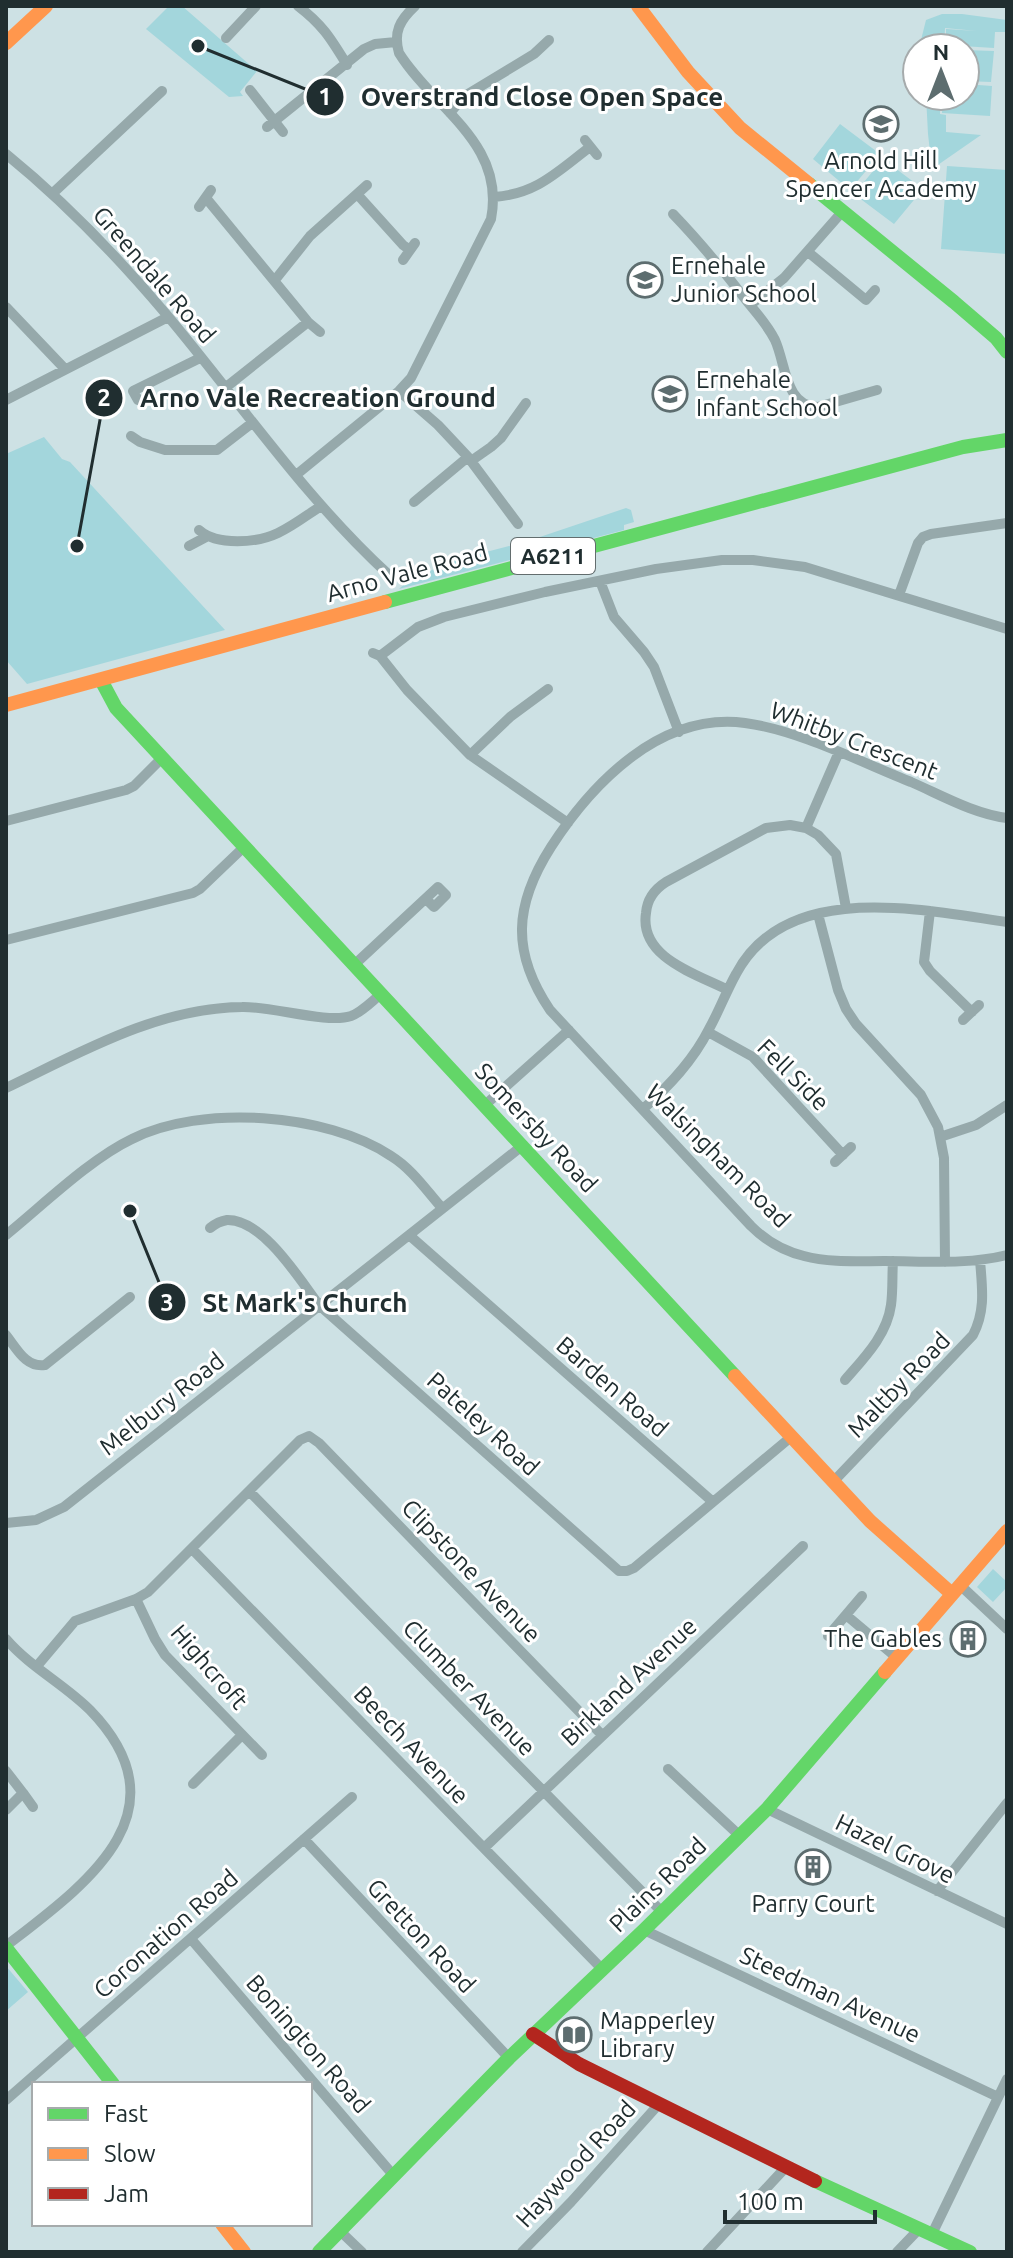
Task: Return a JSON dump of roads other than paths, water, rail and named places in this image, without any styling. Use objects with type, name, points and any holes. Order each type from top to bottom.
[{"type":"street","points":[[6,43],[46,6]]},
{"type":"street","points":[[226,38],[256,6]]},
{"type":"street","points":[[298,6],[318,21],[347,65]]},
{"type":"street","points":[[296,475],[399,391],[414,373],[488,228],[494,197],[483,153],[399,53],[396,42],[399,25],[415,6]]},
{"type":"street","points":[[638,6],[688,72],[753,140],[954,302],[996,338],[1007,352]]},
{"type":"street","points":[[230,12],[240,23]]},
{"type":"street","points":[[450,113],[463,97],[538,57],[549,40]]},
{"type":"street","points":[[271,124],[369,46],[396,42]]},
{"type":"street","points":[[250,90],[271,124],[283,132]]},
{"type":"street","points":[[53,193],[162,91]]},
{"type":"street","points":[[150,102],[159,111]]},
{"type":"street","points":[[494,197],[533,189],[591,147]]},
{"type":"street","name":"Greendale Road","points":[[6,154],[53,193],[119,260],[321,506],[383,562],[389,575]]},
{"type":"street","points":[[275,280],[310,236],[367,185]]},
{"type":"street","points":[[357,194],[403,245],[413,246],[403,260]]},
{"type":"street","points":[[205,198],[308,322],[320,332]]},
{"type":"street","points":[[750,305],[784,278],[842,212]]},
{"type":"street","points":[[673,214],[764,319],[798,401],[818,407],[877,390]]},
{"type":"street","points":[[808,252],[866,300],[875,290]]},
{"type":"street","points":[[6,307],[65,369]]},
{"type":"street","points":[[6,400],[168,317]]},
{"type":"street","points":[[225,388],[308,322]]},
{"type":"street","points":[[138,400],[133,391],[200,358]]},
{"type":"street","points":[[399,391],[438,425],[469,459],[518,524]]},
{"type":"street","points":[[431,506],[418,498],[469,459],[491,447],[526,403]]},
{"type":"street","points":[[514,419],[525,426]]},
{"type":"street","points":[[147,432],[136,439],[165,450],[217,450],[252,423]]},
{"type":"street","name":"Arno Vale Road","points":[[6,705],[768,498],[963,447],[1007,440]]},
{"type":"street","points":[[189,546],[203,534],[230,542],[265,537],[278,533],[321,506]]},
{"type":"street","points":[[899,595],[923,537],[1007,523]]},
{"type":"street","points":[[568,823],[470,755],[376,654],[433,620],[600,581],[722,560],[753,560],[805,567],[1007,629]]},
{"type":"street","points":[[600,581],[614,617],[654,667],[679,732]]},
{"type":"street","name":"Somersby Road","points":[[101,680],[116,708],[833,1482],[870,1521],[956,1589]]},
{"type":"street","points":[[470,755],[510,717],[546,691],[551,703]]},
{"type":"street","name":"Whitby Crescent","points":[[569,1030],[550,1010],[532,981],[525,962],[522,927],[527,898],[545,856],[591,793],[618,767],[649,746],[679,732],[711,723],[748,723],[793,735],[980,812],[1007,818]]},
{"type":"street","points":[[806,828],[839,752]]},
{"type":"street","points":[[6,821],[126,790],[163,757]]},
{"type":"street","points":[[728,990],[657,951],[646,929],[645,915],[650,900],[660,886],[766,828],[782,825],[806,828],[824,840],[836,854],[846,908]]},
{"type":"street","points":[[6,940],[197,892],[245,846]]},
{"type":"street","points":[[354,965],[426,899]]},
{"type":"street","points":[[643,1109],[670,1085],[688,1063],[708,1032],[741,965],[762,942],[787,925],[846,908],[885,907],[1007,922]]},
{"type":"street","points":[[930,911],[924,962],[971,1013]]},
{"type":"street","points":[[818,914],[846,1009],[921,1095],[934,1118],[944,1158],[945,1262]]},
{"type":"street","points":[[6,1088],[140,1026],[179,1014],[253,1007],[342,1018],[357,1014],[381,994]]},
{"type":"street","points":[[485,1105],[569,1030]]},
{"type":"street","name":"Walsingham Road","points":[[569,1030],[769,1242],[815,1259],[945,1262],[1007,1255]]},
{"type":"street","name":"Fell Side","points":[[708,1032],[753,1057],[843,1155]]},
{"type":"street","points":[[940,1137],[976,1125],[1007,1105]]},
{"type":"street","points":[[6,1235],[100,1159],[132,1139],[175,1124],[209,1120],[274,1120],[351,1136],[377,1147],[402,1164],[442,1208]]},
{"type":"street","name":"Melbury Road","points":[[6,1523],[43,1518],[64,1507],[522,1146]]},
{"type":"street","name":"Pateley Road","points":[[210,1228],[229,1220],[243,1223],[259,1233],[319,1305],[616,1569],[634,1568],[713,1502]]},
{"type":"street","name":"Barden Road","points":[[409,1235],[713,1502]]},
{"type":"street","name":"Maltby Road","points":[[833,1482],[973,1335],[983,1302],[980,1260]]},
{"type":"street","points":[[845,1380],[872,1349],[885,1325],[891,1306],[893,1261]]},
{"type":"street","points":[[6,1335],[27,1361],[41,1367],[130,1297]]},
{"type":"street","name":"Clipstone Avenue","points":[[249,1491],[300,1440],[309,1436],[602,1735]]},
{"type":"street","points":[[713,1502],[791,1437]]},
{"type":"street","points":[[37,1666],[75,1621],[148,1592],[249,1491]]},
{"type":"street","name":"Clumber Avenue","points":[[249,1491],[662,1912]]},
{"type":"street","name":"Plains Road","points":[[319,2252],[533,2034],[767,1809],[1007,1531]]},
{"type":"street","name":"Birkland Avenue","points":[[484,1848],[803,1546]]},
{"type":"street","name":"Beech Avenue","points":[[192,1549],[602,1969]]},
{"type":"street","points":[[956,1589],[1007,1629]]},
{"type":"street","points":[[828,1636],[862,1596]]},
{"type":"street","name":"Highcroft","points":[[136,1599],[165,1655],[262,1755]]},
{"type":"street","points":[[846,1615],[897,1658]]},
{"type":"street","points":[[8,1645],[75,1696],[106,1728],[125,1763],[130,1783],[128,1810],[113,1849],[68,1898],[6,1947],[111,2082]]},
{"type":"street","points":[[193,1784],[242,1735]]},
{"type":"street","points":[[668,1769],[740,1836]]},
{"type":"street","points":[[6,1771],[28,1799]]},
{"type":"street","points":[[6,1810],[28,1799],[36,1789]]},
{"type":"street","name":"Coronation Road","points":[[6,2100],[352,1797]]},
{"type":"street","points":[[937,1891],[1007,1803]]},
{"type":"street","name":"Hazel Grove","points":[[767,1809],[1007,1924]]},
{"type":"street","name":"Gretton Road","points":[[304,1839],[509,2058]]},
{"type":"street","name":"Steedman Avenue","points":[[644,1930],[998,2097]]},
{"type":"street","name":"Bonington Road","points":[[191,1939],[394,2176]]},
{"type":"street","points":[[533,2034],[567,2058],[659,2104],[970,2252]]},
{"type":"street","points":[[897,2252],[926,2231],[1007,2079]]},
{"type":"street","name":"Haywood Road","points":[[522,2252],[659,2104]]},
{"type":"street","points":[[707,2252],[786,2167]]},
{"type":"street","points":[[224,2226],[244,2252]]},
{"type":"street","points":[[340,2231],[362,2252]]},
{"type":"place","name":"Overstrand Close Open Space","points":[[198,46]]},
{"type":"place","name":"Arnold Hill Spencer Academy","points":[[881,124]]},
{"type":"place","name":"Ernehale Junior School","points":[[645,280]]},
{"type":"place","name":"Ernehale Infant School","points":[[670,394]]},
{"type":"place","name":"Arno Vale Recreation Ground","points":[[77,546]]},
{"type":"place","name":"St Mark's Church","points":[[130,1211]]},
{"type":"place","name":"The Gables","points":[[968,1639]]},
{"type":"place","name":"Parry Court","points":[[813,1867]]},
{"type":"place","name":"Mapperley Library","points":[[574,2035]]}]
